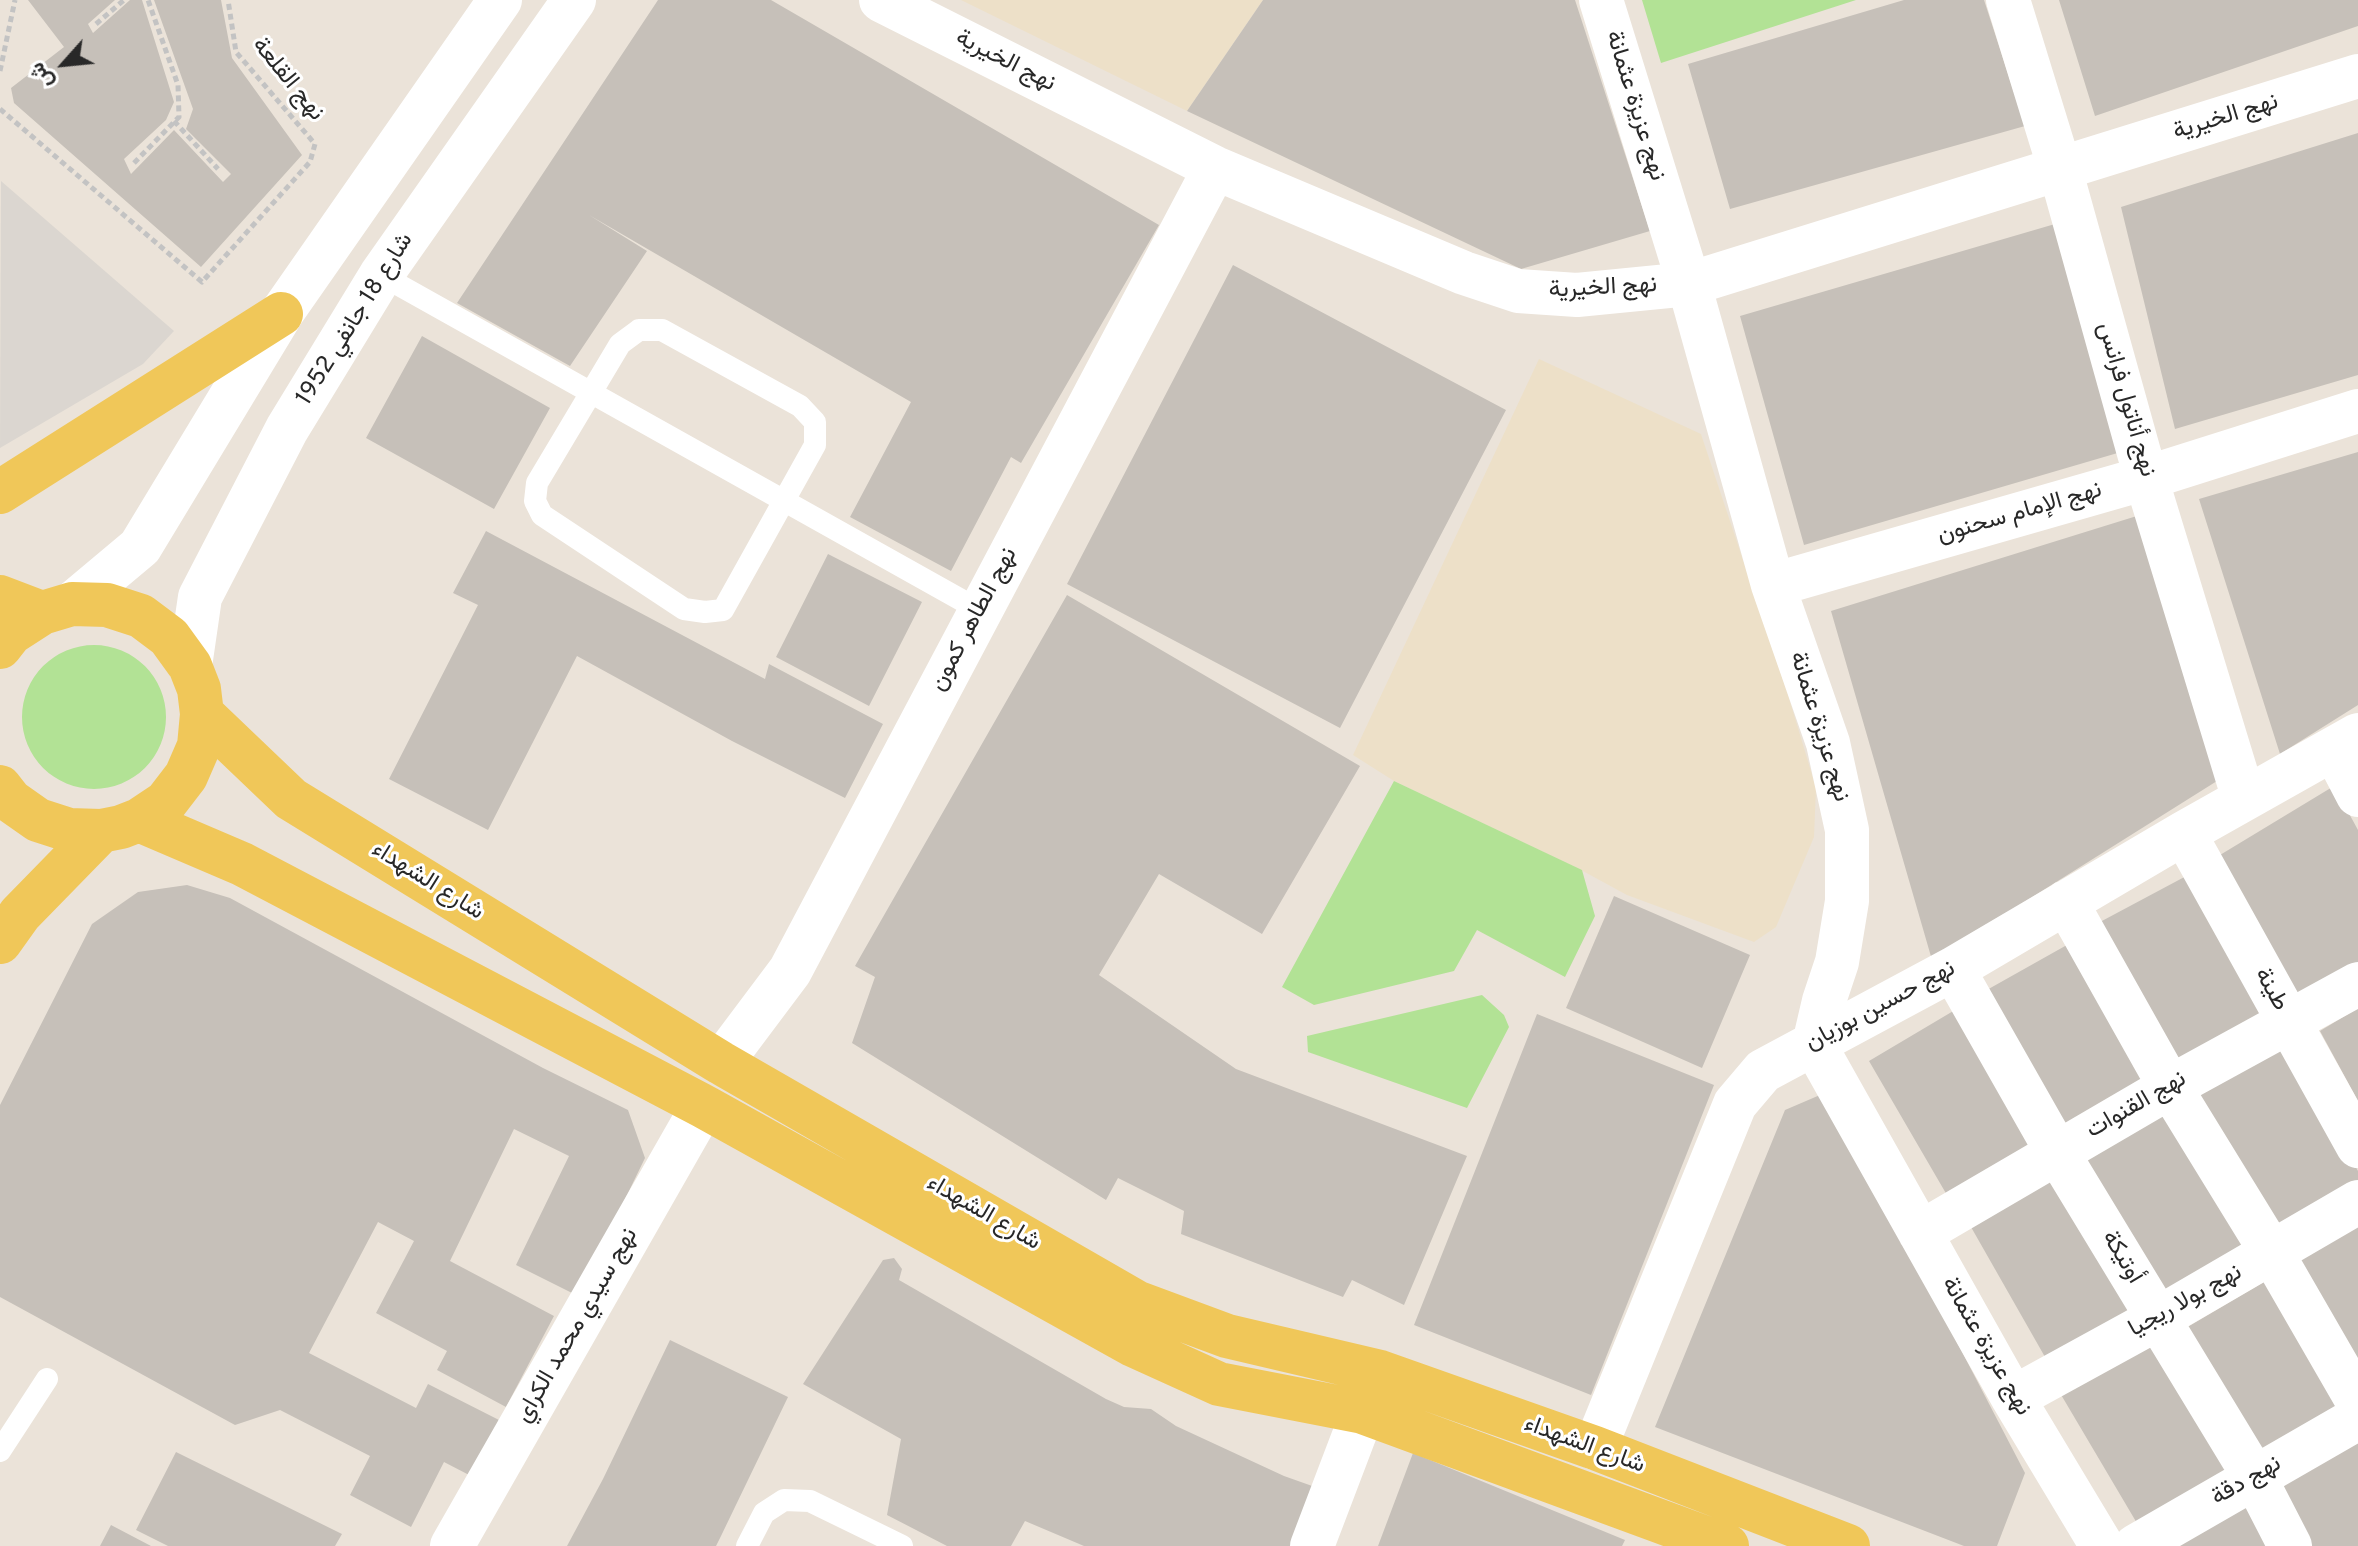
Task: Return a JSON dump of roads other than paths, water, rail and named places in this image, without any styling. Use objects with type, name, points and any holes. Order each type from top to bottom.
[{"type":"main road","points":[[0,492],[281,314]]},
{"type":"main road","points":[[0,597],[57,608],[107,605],[141,616],[169,637],[190,666],[199,689],[202,714],[199,746],[186,776],[166,802],[120,826],[20,914],[0,942]]},
{"type":"main road","points":[[0,647],[11,633],[57,608]]},
{"type":"main road","name":"شارع الشهداء","points":[[202,714],[291,799],[721,1063],[1138,1303],[1227,1336],[1380,1372],[1595,1448],[1848,1546]]},
{"type":"main road","name":"شارع الشهداء","points":[[0,787],[11,801],[38,820],[69,830],[120,826],[242,864],[703,1106],[1133,1345],[1219,1384],[1363,1412],[1727,1546]]},
{"type":"street","points":[[57,608],[140,547],[281,314],[500,0]]},
{"type":"street","name":"شارع 18 جانفي 1952","points":[[190,666],[200,597],[287,429],[381,275],[574,0]]},
{"type":"street","name":"نهج الخيرية","points":[[881,0],[1215,168],[1464,273],[1518,291],[1577,295],[1689,284],[2358,76]]},
{"type":"street","name":"نهج عزيزة عثمانة","points":[[1601,0],[1689,284],[1773,585],[1828,743],[1847,830],[1847,901],[1837,962],[1814,1044],[2013,1398],[2102,1546]]},
{"type":"street","name":"نهج أناتول فرانس","points":[[2008,0],[2060,169],[2146,478],[2244,799]]},
{"type":"street","name":"نهج الطاهر كمون","points":[[721,1063],[790,971],[1215,168]]},
{"type":"street","name":"نهج الإمام سحنون","points":[[1773,585],[2146,478],[2358,411]]},
{"type":"street","points":[[2346,742],[2358,795]]},
{"type":"street","name":"نهج حسين بوزيان","points":[[1595,1448],[1735,1104],[1763,1071],[1953,969],[2346,742]]},
{"type":"street","name":"طينة","points":[[2184,833],[2358,1146]]},
{"type":"street","points":[[2066,902],[2170,1087],[2272,1253],[2358,1402]]},
{"type":"street","name":"أوتيكة","points":[[1953,969],[2057,1152],[2255,1478],[2290,1546]]},
{"type":"street","name":"نهج القنوات","points":[[1920,1233],[2170,1087],[2358,984]]},
{"type":"street","name":"نهج سيدي محمد الكراي","points":[[452,1546],[703,1106]]},
{"type":"street","name":"نهج بولا ريجيا","points":[[2013,1398],[2157,1319],[2358,1202]]},
{"type":"street","points":[[1312,1546],[1363,1412]]},
{"type":"street","name":"نهج دقة","points":[[2136,1546],[2358,1418]]},
{"type":"lane","points":[[381,275],[981,611]]},
{"type":"lane","points":[[639,330],[662,330],[800,406],[815,422],[815,445],[723,610],[705,612],[684,609],[542,515],[535,501],[537,483],[590,393],[620,344],[639,330]]},
{"type":"lane","points":[[0,1451],[47,1379]]},
{"type":"lane","points":[[747,1546],[764,1513],[784,1500],[810,1501],[902,1546]]}]
